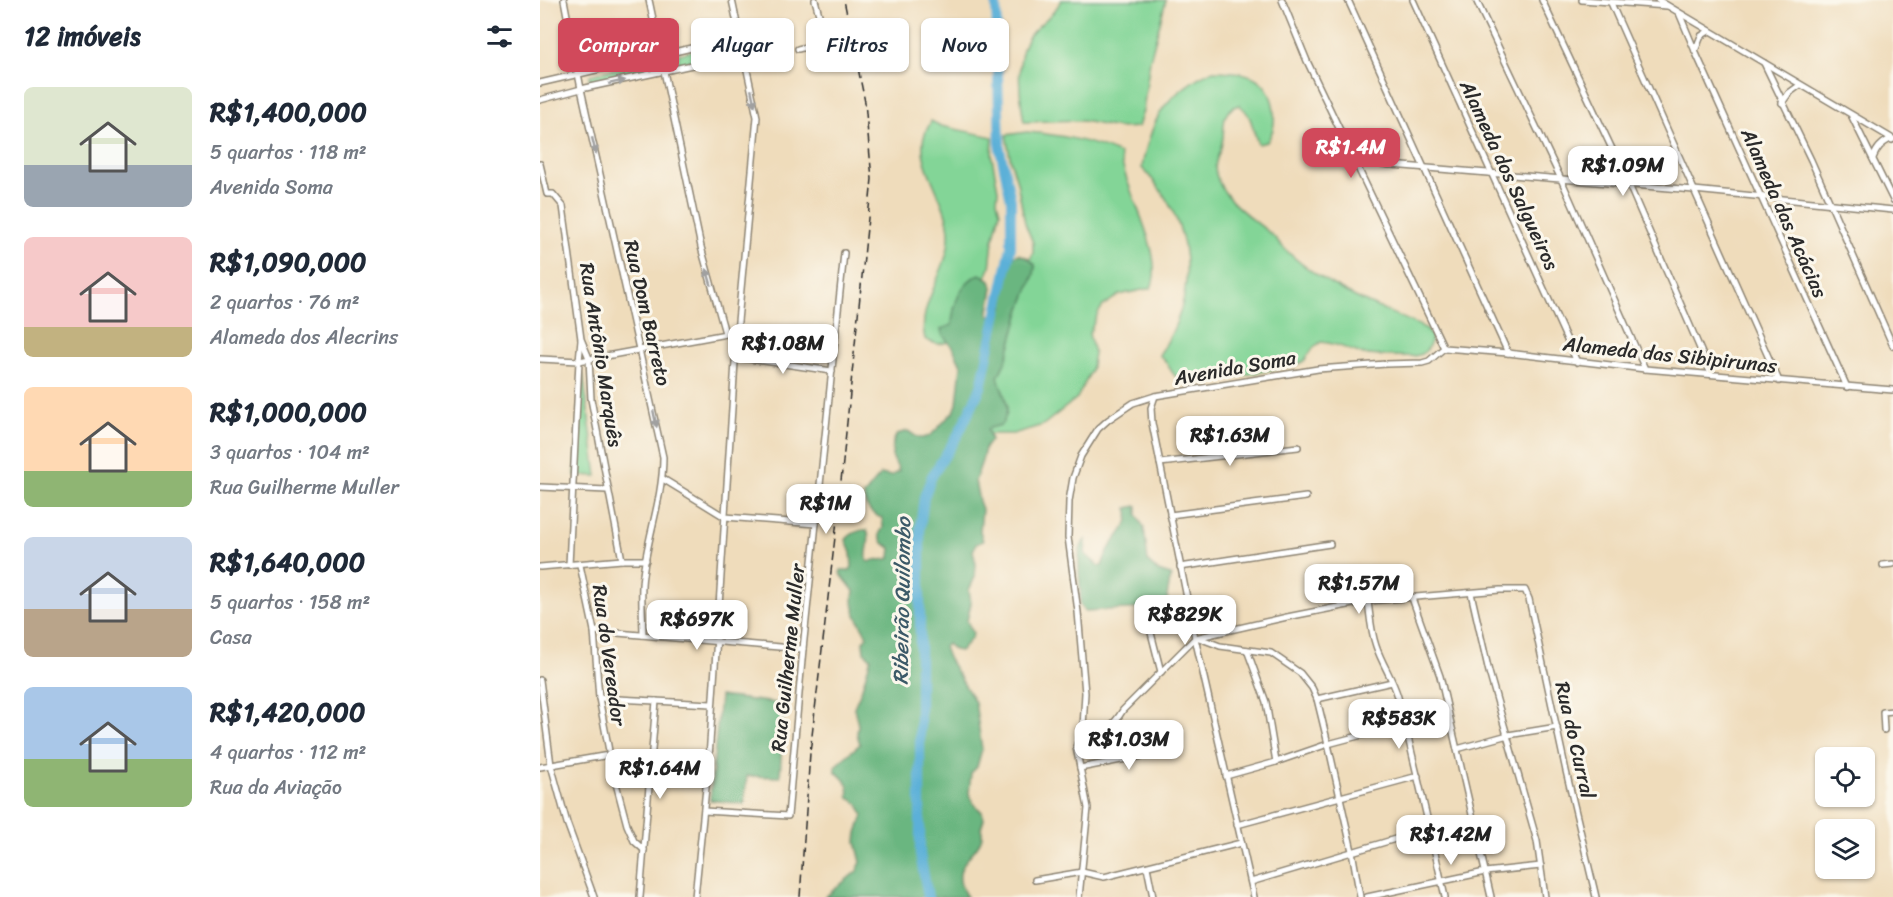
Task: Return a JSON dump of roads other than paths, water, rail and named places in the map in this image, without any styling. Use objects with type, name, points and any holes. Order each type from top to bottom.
[{"type":"street","name":"Rua Dom Barreto","points":[[564,0],[581,89],[663,457],[663,479],[643,575],[643,635]]},
{"type":"street","points":[[649,0],[653,18]]},
{"type":"street","points":[[732,0],[735,18]]},
{"type":"street","points":[[798,49],[824,41],[825,37],[815,0]]},
{"type":"street","points":[[1282,0],[1307,61],[1444,348]]},
{"type":"street","points":[[1348,0],[1508,353]]},
{"type":"street","name":"Alameda dos Salgueiros","points":[[1413,0],[1577,362]]},
{"type":"street","points":[[1476,0],[1561,179],[1645,369]]},
{"type":"street","points":[[1542,0],[1629,186],[1711,375]]},
{"type":"street","points":[[1582,0],[1668,6]]},
{"type":"street","points":[[1658,0],[1892,140]]},
{"type":"street","points":[[1611,3],[1779,381]]},
{"type":"street","name":"Alameda das Acácias","points":[[1679,13],[1847,387]]},
{"type":"street","points":[[1695,51],[1701,36],[1709,31]]},
{"type":"street","points":[[1764,63],[1830,203],[1893,346]]},
{"type":"street","points":[[540,83],[584,72]]},
{"type":"street","points":[[540,100],[660,72]]},
{"type":"street","points":[[665,72],[701,247],[725,333]]},
{"type":"street","points":[[695,897],[704,811],[737,332],[757,117],[747,72]]},
{"type":"street","points":[[1782,103],[1789,93],[1800,85]]},
{"type":"street","points":[[1851,115],[1893,200]]},
{"type":"street","points":[[1873,158],[1879,146],[1892,140]]},
{"type":"street","points":[[1355,162],[1694,190],[1893,210]]},
{"type":"street","name":"Rua Antônio Marquês","points":[[540,164],[547,195],[552,194],[563,206],[581,339],[589,358],[591,399],[622,560]]},
{"type":"street","points":[[540,197],[547,195]]},
{"type":"street","name":"Rua Guilherme Muller","points":[[704,811],[788,816],[802,649],[844,253]]},
{"type":"street","points":[[540,359],[579,361],[737,332]]},
{"type":"street","points":[[569,565],[581,339]]},
{"type":"street","name":"Alameda das Sibipirunas","points":[[1444,348],[1645,369],[1893,390]]},
{"type":"street","name":"Avenida Soma","points":[[1254,897],[1180,567],[1152,423],[1151,408],[1155,396],[1318,369],[1422,363],[1429,361],[1444,348]]},
{"type":"street","points":[[736,357],[832,371]]},
{"type":"street","points":[[1079,897],[1088,808],[1076,747],[1083,727],[1084,693],[1078,612],[1067,527],[1069,501],[1073,478],[1081,456],[1098,429],[1133,403],[1155,396]]},
{"type":"street","points":[[1160,463],[1298,447]]},
{"type":"street","points":[[663,479],[725,517],[816,524]]},
{"type":"street","points":[[540,487],[608,490]]},
{"type":"street","points":[[1170,515],[1306,497]]},
{"type":"street","points":[[1180,567],[1330,544]]},
{"type":"street","points":[[540,567],[646,560]]},
{"type":"street","points":[[1882,565],[1893,564]]},
{"type":"street","name":"Rua do Vereador","points":[[580,565],[594,631],[599,698],[609,756],[627,825],[634,841],[644,850]]},
{"type":"street","name":"Rua do Curral","points":[[1471,593],[1500,590],[1525,590],[1527,592],[1596,897]]},
{"type":"street","points":[[1083,727],[1100,730],[1115,723],[1123,710],[1197,638],[1287,617],[1368,602],[1471,593],[1489,672],[1537,841],[1545,897]]},
{"type":"street","points":[[1412,598],[1440,676],[1491,897]]},
{"type":"street","points":[[1368,602],[1376,647],[1392,681],[1418,776],[1445,897]]},
{"type":"street","points":[[1148,621],[1161,672]]},
{"type":"street","points":[[594,631],[802,649]]},
{"type":"street","points":[[1197,638],[1220,646],[1271,653],[1292,666],[1307,681],[1317,699],[1352,851],[1360,897]]},
{"type":"street","points":[[1247,650],[1266,702],[1276,762]]},
{"type":"street","points":[[540,680],[551,765],[567,823],[594,897]]},
{"type":"street","points":[[1317,699],[1392,681]]},
{"type":"street","points":[[599,698],[711,704]]},
{"type":"street","points":[[640,897],[656,701]]},
{"type":"street","points":[[1884,730],[1883,712],[1893,711]]},
{"type":"street","points":[[1226,776],[1328,744],[1404,724]]},
{"type":"street","points":[[1457,749],[1508,735],[1557,727]]},
{"type":"street","points":[[1080,768],[1173,750]]},
{"type":"street","points":[[540,767],[609,756]]},
{"type":"street","points":[[1237,825],[1418,776]]},
{"type":"street","points":[[1251,882],[1429,829]]},
{"type":"street","points":[[1035,880],[1082,872],[1104,877],[1241,843]]},
{"type":"street","points":[[1367,897],[1485,872],[1541,866]]},
{"type":"street","points":[[1147,867],[1152,897]]},
{"type":"waterway","name":"Ribeirão Quilombo","points":[[928,897],[920,854],[920,529],[924,497],[932,476],[959,433],[981,387],[1011,247],[1011,200],[1000,149],[996,0]]},
{"type":"railway","points":[[800,897],[810,753],[837,520],[872,179],[865,102],[844,0]]}]
